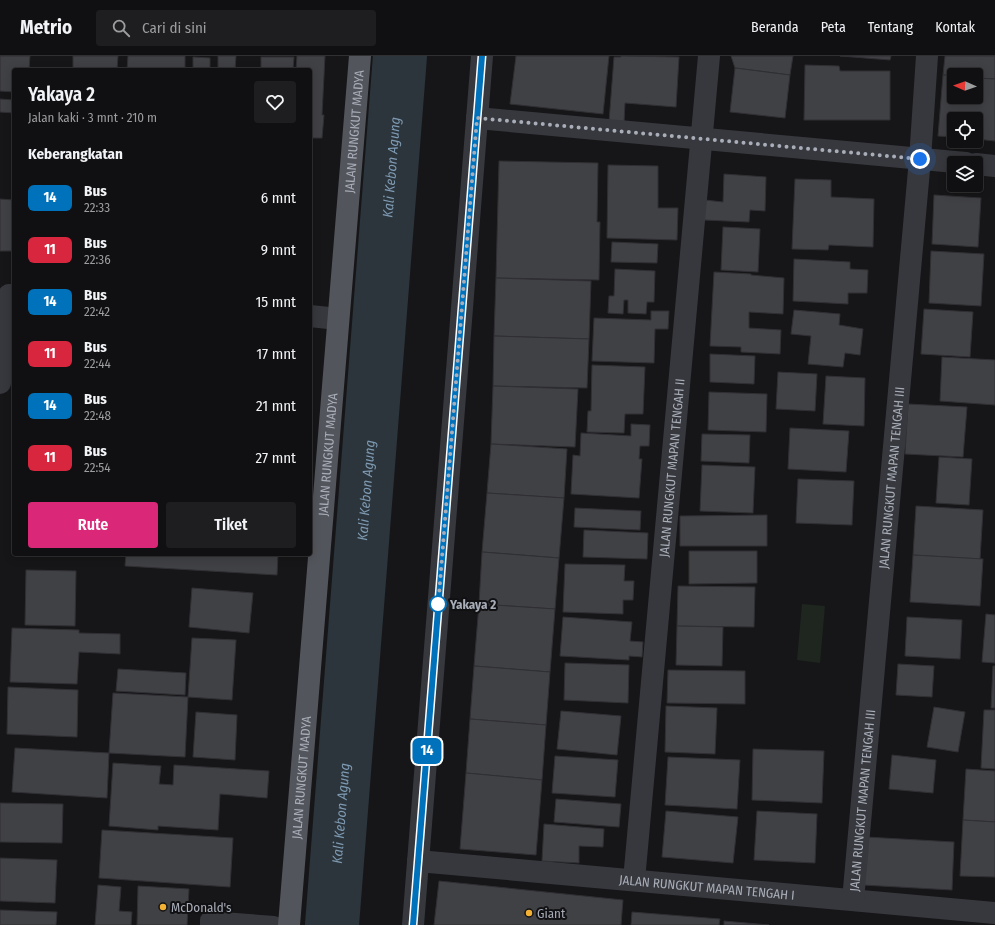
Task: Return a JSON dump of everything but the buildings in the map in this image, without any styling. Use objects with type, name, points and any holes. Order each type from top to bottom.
[{"type":"main road","name":"JALAN RUNGKUT MADYA","points":[[289,925],[360,56]]},
{"type":"street","points":[[413,925],[482,56]]},
{"type":"street","name":"JALAN RUNGKUT MAPAN TENGAH II","points":[[634,880],[709,56]]},
{"type":"street","name":"JALAN RUNGKUT MAPAN TENGAH III","points":[[852,900],[920,159],[927,56]]},
{"type":"street","points":[[477,118],[947,161]]},
{"type":"street","points":[[983,165],[995,166]]},
{"type":"street","points":[[0,383],[8,295]]},
{"type":"street","points":[[312,316],[338,319]]},
{"type":"street","name":"JALAN RUNGKUT MAPAN TENGAH I","points":[[418,861],[995,913]]},
{"type":"lane","points":[[209,923],[274,925]]},
{"type":"shaded area","points":[[802,604],[825,606],[820,663],[797,660]]},
{"type":"waterway","name":"Kali Kebon Agung","points":[[332,925],[400,56]]},
{"type":"bus line","name":"14","points":[[413,925],[482,56]]},
{"type":"place","name":"Yakaya 2","points":[[438,604]]},
{"type":"place","name":"McDonald's","points":[[163,907]]},
{"type":"place","name":"Giant","points":[[529,913]]},
{"type":"route","points":[[438,604],[438,608],[477,118],[920,159]]}]
